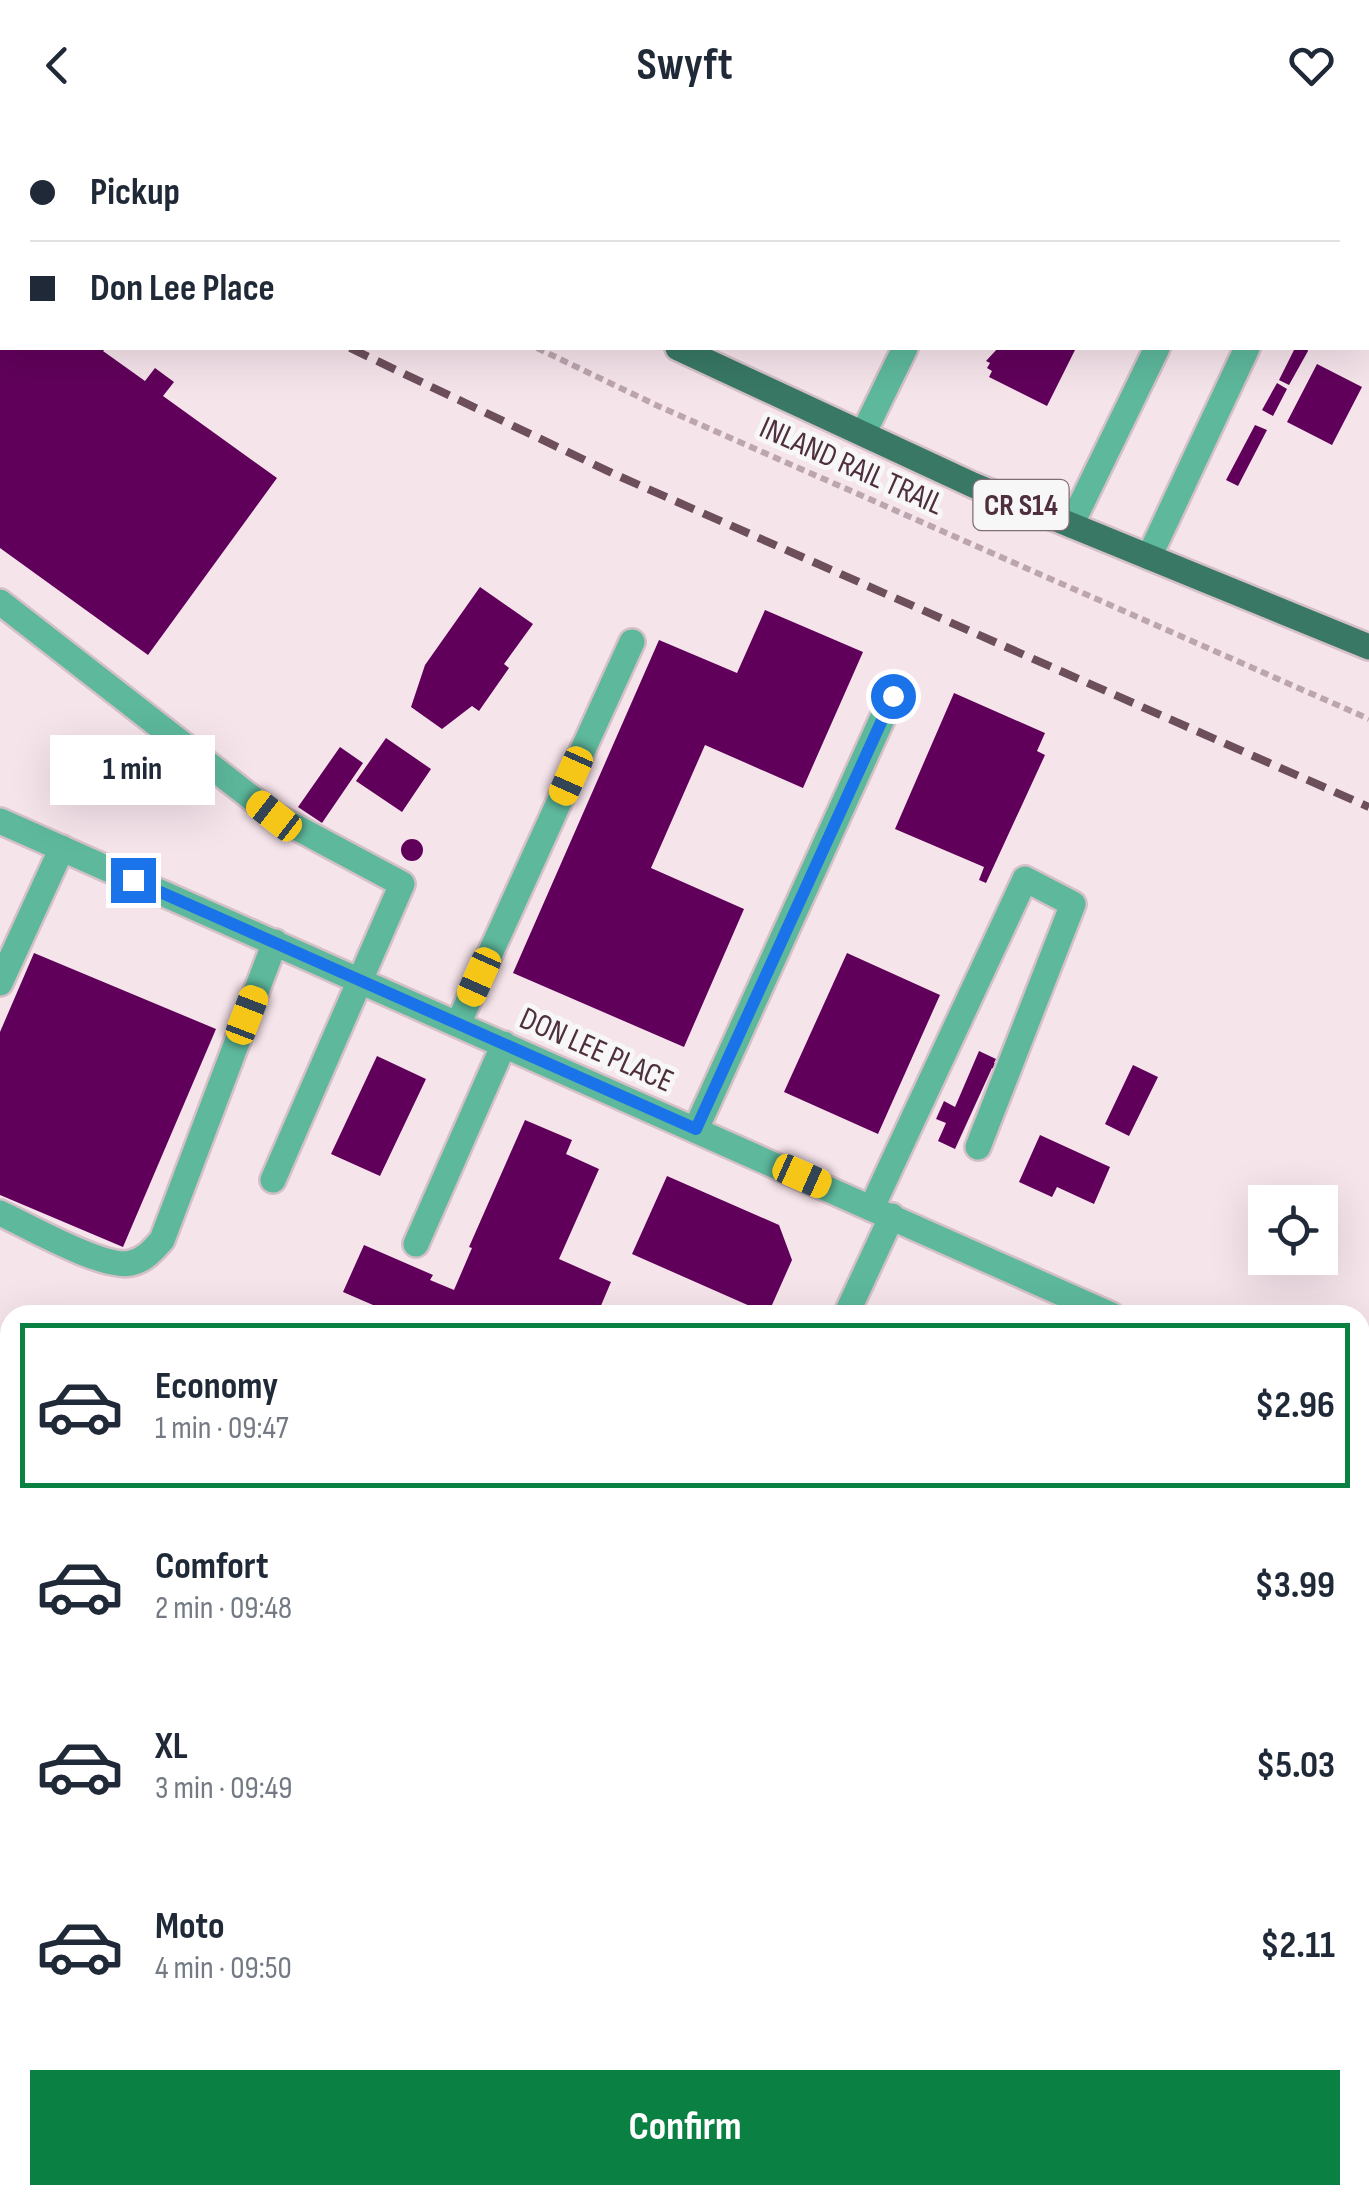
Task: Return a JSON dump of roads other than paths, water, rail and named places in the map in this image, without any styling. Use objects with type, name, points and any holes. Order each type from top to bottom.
[{"type":"main road","name":"CR S14","points":[[692,350],[973,485],[1369,648]]},
{"type":"street","points":[[864,432],[903,350]]},
{"type":"street","points":[[1071,525],[1156,350]]},
{"type":"street","points":[[1149,557],[1246,350]]},
{"type":"street","points":[[0,602],[274,816],[402,884],[273,1180]]},
{"type":"street","points":[[458,1024],[632,642]]},
{"type":"street","points":[[696,1129],[893,696]]},
{"type":"street","name":"DON LEE PLACE","points":[[2,826],[62,848],[1089,1305]]},
{"type":"street","points":[[0,984],[62,848]]},
{"type":"street","points":[[849,1305],[882,1212],[1025,879],[1073,904],[978,1147]]},
{"type":"street","points":[[0,1213],[112,1265],[134,1263],[149,1255],[162,1240],[274,942]]},
{"type":"street","points":[[416,1244],[504,1044]]},
{"type":"railway","points":[[354,350],[614,474],[1369,807]]}]
